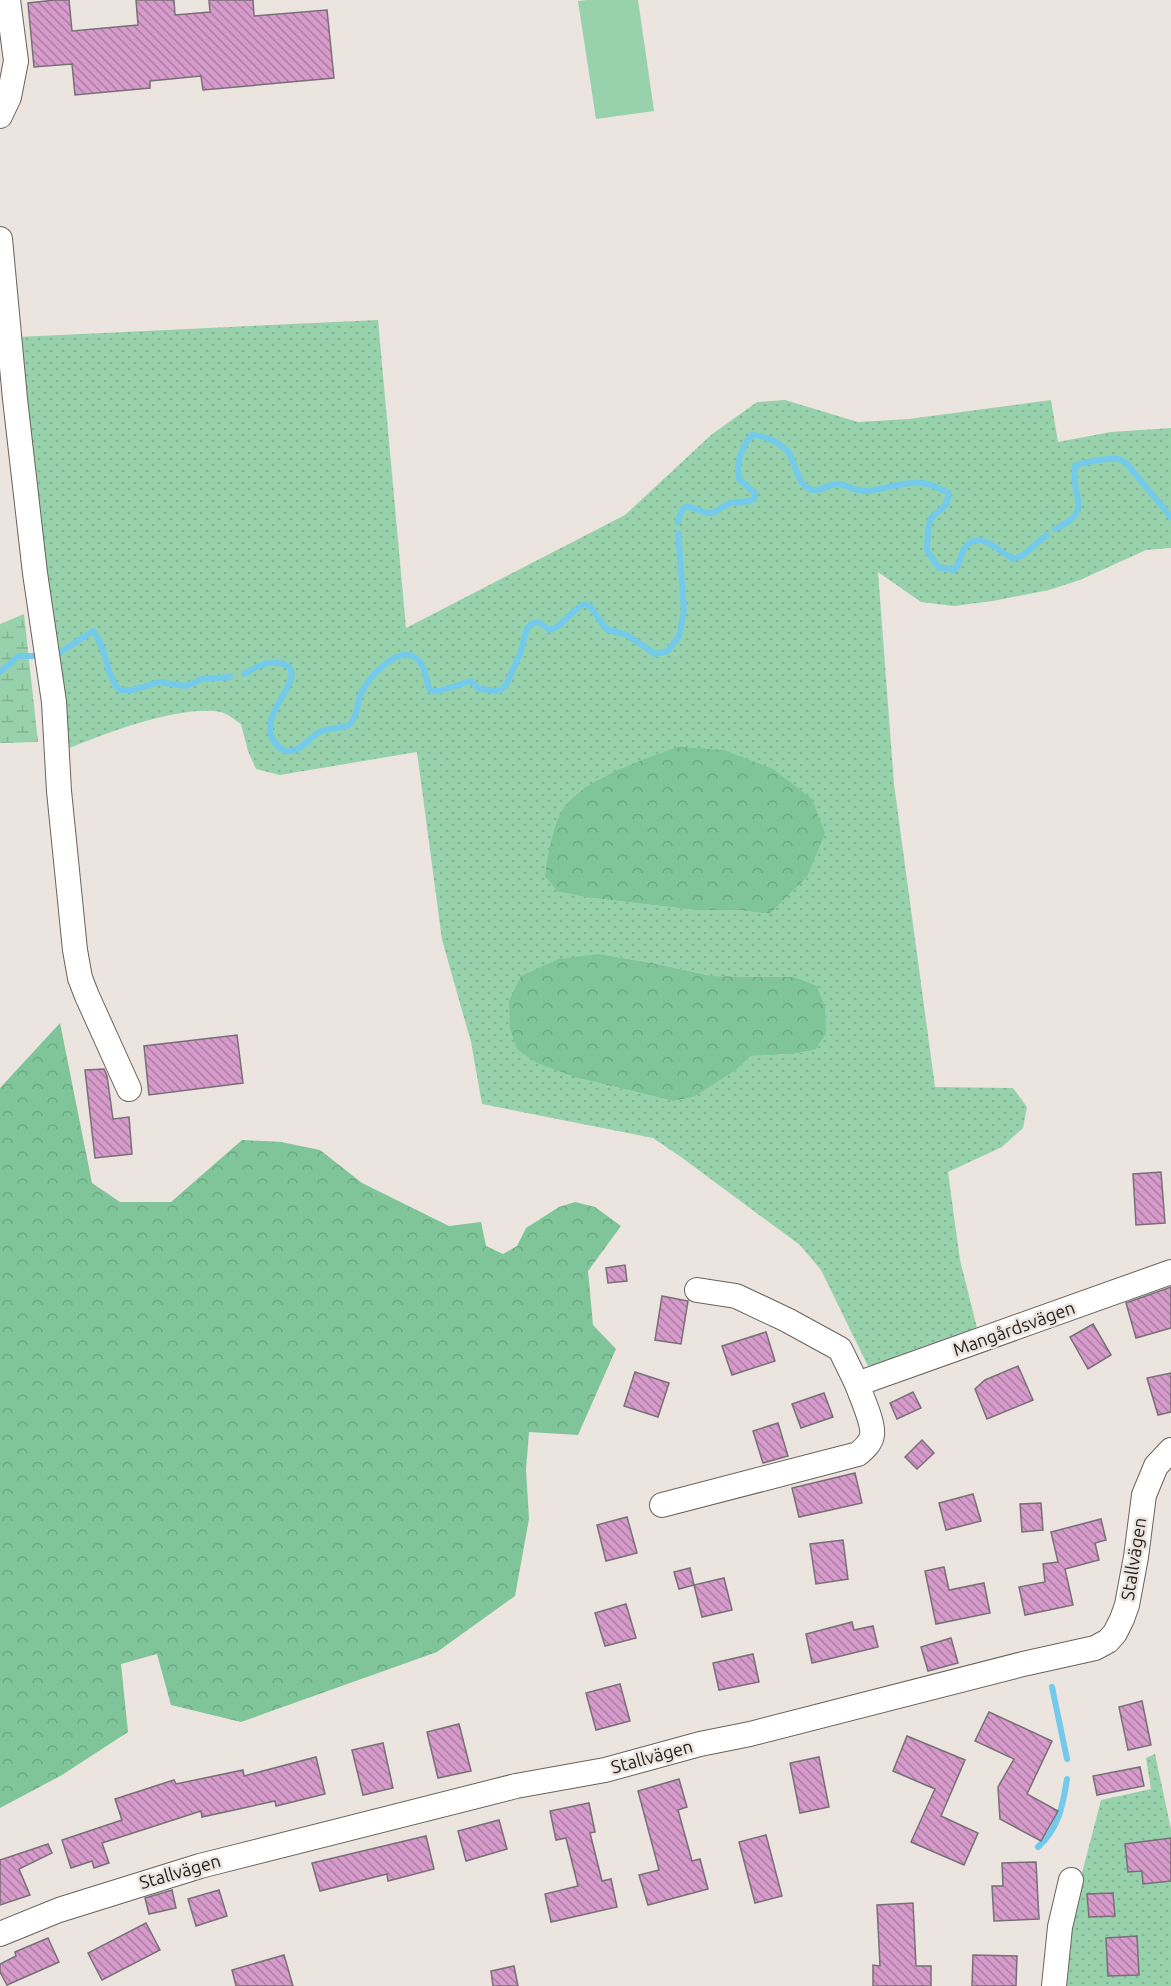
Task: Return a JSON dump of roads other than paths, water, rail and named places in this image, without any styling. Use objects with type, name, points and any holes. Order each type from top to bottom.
[{"type":"street","points":[[0,116],[9,97],[16,61],[8,0]]},
{"type":"street","points":[[0,239],[35,573],[51,678],[68,893],[80,978],[129,1089]]},
{"type":"street","name":"Mangårdsvägen","points":[[857,1384],[1171,1272]]},
{"type":"street","points":[[662,1505],[858,1454],[864,1449],[872,1435],[857,1384],[840,1349],[736,1296],[697,1290]]},
{"type":"street","name":"Stallvägen","points":[[0,1934],[59,1910],[142,1882],[214,1862],[516,1786],[605,1770],[1023,1664],[1095,1648],[1115,1633],[1122,1619],[1136,1557],[1144,1496],[1156,1466],[1171,1450]]},
{"type":"street","points":[[1054,1986],[1060,1927],[1071,1880]]},
{"type":"waterway","points":[[678,522],[680,514],[686,507],[710,513],[731,503],[754,499],[755,493],[739,479],[738,473],[740,455],[752,435],[769,439],[784,448],[791,457],[801,481],[813,490],[839,484],[867,491],[902,484],[922,483],[949,493],[946,505],[931,518],[928,530],[927,550],[938,567],[954,570],[964,549],[975,540],[988,543],[1013,559],[1023,555],[1047,535]]},
{"type":"waterway","points":[[1055,529],[1075,516],[1078,509],[1074,478],[1075,466],[1102,460],[1118,459],[1126,463],[1171,517]]},
{"type":"waterway","points":[[244,674],[261,665],[271,663],[282,664],[290,669],[291,679],[271,718],[270,727],[276,745],[291,751],[302,746],[321,731],[349,725],[354,717],[362,691],[379,669],[395,657],[412,656],[419,661],[431,691],[439,691],[471,681],[479,689],[499,691],[506,685],[520,654],[527,628],[539,622],[549,630],[554,629],[585,604],[590,606],[606,629],[627,635],[655,654],[668,651],[679,636],[684,610],[678,533]]},
{"type":"waterway","points":[[53,654],[59,653],[93,631],[98,638],[112,679],[120,690],[133,690],[159,682],[186,686],[202,679],[230,677]]},
{"type":"waterway","points":[[0,672],[19,656],[43,656]]},
{"type":"waterway","points":[[1052,1687],[1067,1759]]},
{"type":"waterway","points":[[1038,1847],[1055,1824],[1062,1807],[1067,1779]]}]
